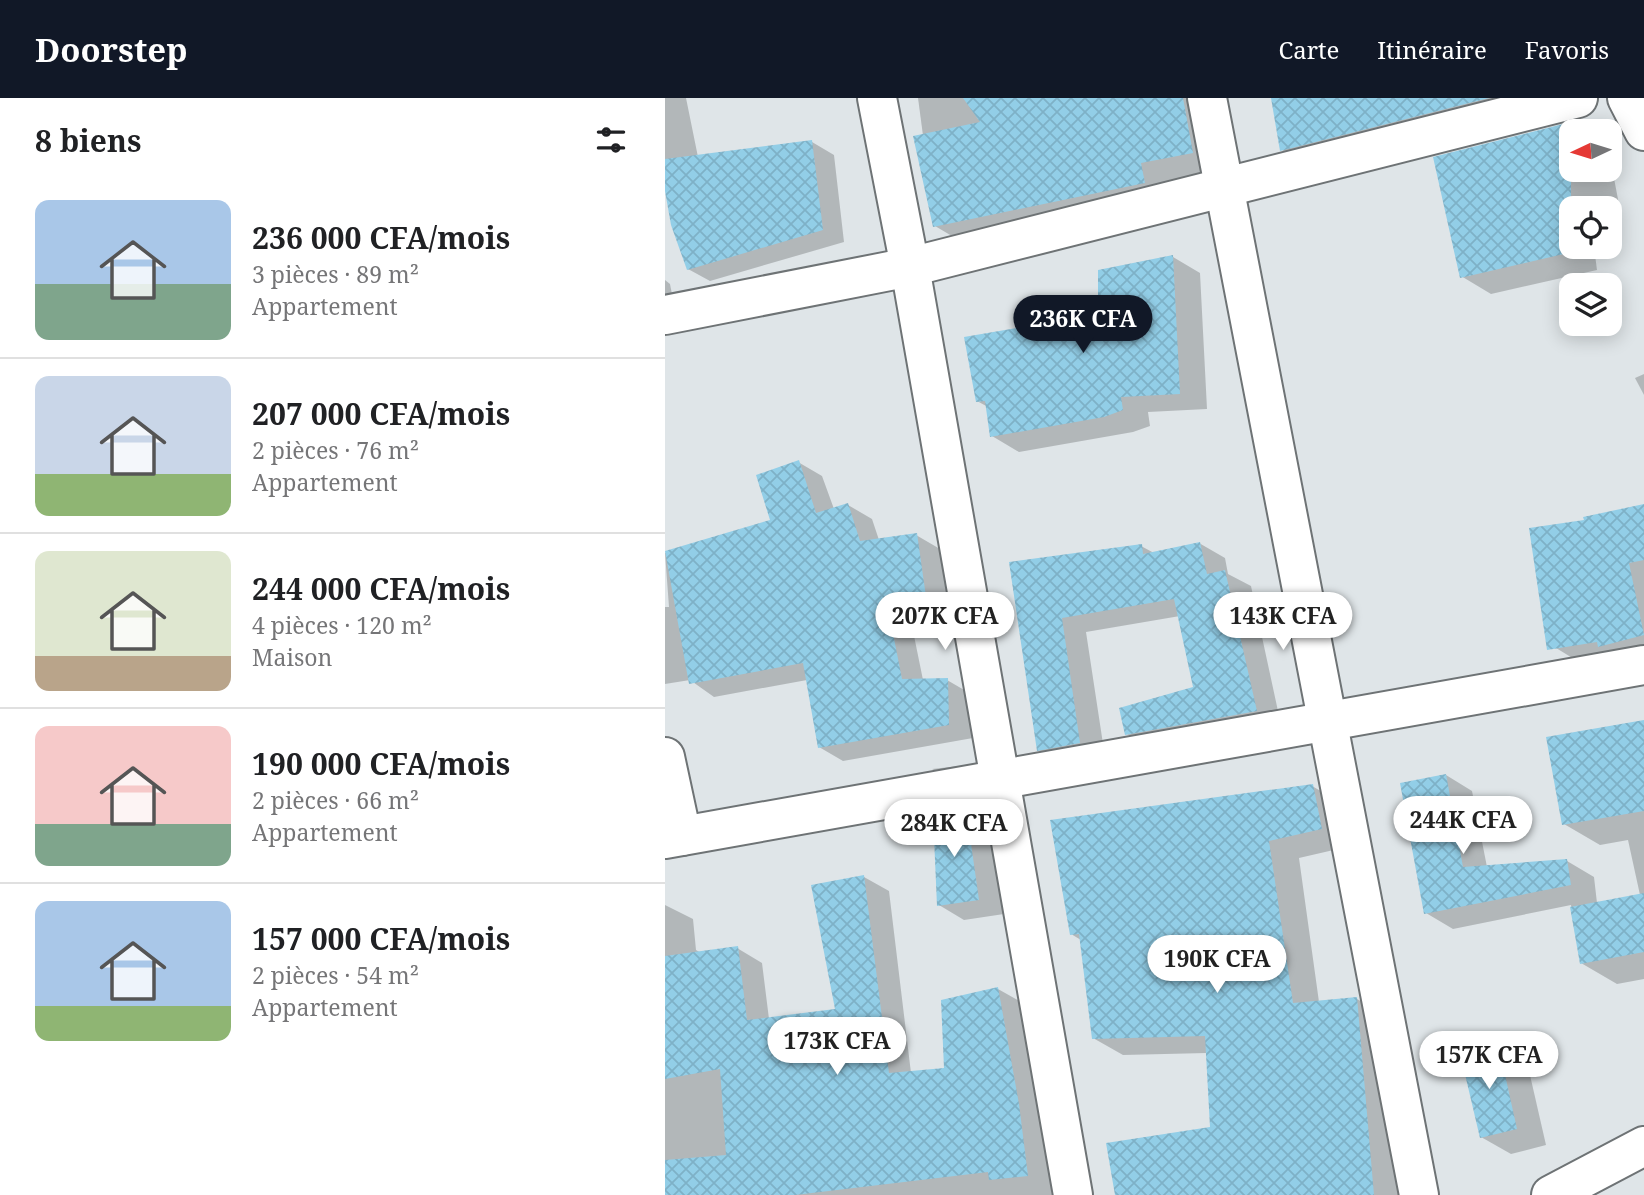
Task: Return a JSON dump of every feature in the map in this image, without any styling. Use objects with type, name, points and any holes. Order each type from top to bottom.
[{"type":"street","points":[[877,98],[910,267],[997,780],[1073,1195]]},
{"type":"street","points":[[1206,98],[1419,1195]]},
{"type":"street","points":[[665,315],[910,267],[1578,98]]},
{"type":"street","points":[[1627,98],[1644,131]]},
{"type":"street","points":[[665,757],[674,838],[1644,665]]},
{"type":"street","points":[[1551,1195],[1644,1146]]},
{"type":"building","points":[[963,98],[1183,98],[1193,153],[1141,163],[1145,183],[933,227],[913,136],[980,122]]},
{"type":"building","points":[[1271,98],[1489,98],[1280,151]]},
{"type":"building","points":[[1559,125],[1559,182],[1571,182],[1571,196],[1559,196],[1559,255],[1460,278],[1433,157]]},
{"type":"building","points":[[812,140],[823,230],[687,270],[671,225],[665,191],[665,159]]},
{"type":"building","points":[[1173,255],[1180,394],[1121,397],[1123,410],[1104,417],[990,437],[985,401],[976,402],[964,337],[1075,318],[1072,306],[1098,295],[1098,270]]},
{"type":"building","points":[[799,460],[816,513],[848,503],[860,541],[917,533],[926,597],[887,603],[902,679],[948,678],[949,725],[818,748],[803,663],[689,684],[665,551],[770,520],[756,475]]},
{"type":"building","points":[[1644,504],[1644,560],[1629,563],[1644,635],[1598,647],[1597,642],[1547,650],[1529,528],[1584,520],[1583,517]]},
{"type":"building","points":[[1200,542],[1207,574],[1225,570],[1257,711],[1125,735],[1119,708],[1193,687],[1174,599],[1062,618],[1080,743],[1037,751],[1009,562],[1142,544],[1143,554]]},
{"type":"building","points":[[1644,720],[1644,811],[1562,825],[1546,737]]},
{"type":"building","points":[[1446,774],[1463,867],[1567,859],[1571,885],[1424,914],[1400,783]]},
{"type":"building","points":[[1313,784],[1322,829],[1269,841],[1293,1003],[1357,997],[1374,1195],[1115,1195],[1106,1143],[1210,1127],[1205,1036],[1092,1039],[1079,934],[1070,935],[1050,820]]},
{"type":"building","points":[[966,808],[979,900],[937,906],[933,814]]},
{"type":"building","points":[[864,875],[889,1073],[944,1068],[941,1000],[998,987],[1019,1104],[1028,1176],[989,1180],[988,1172],[795,1195],[665,1195],[665,1160],[726,1155],[720,1069],[665,1079],[665,956],[738,946],[747,1020],[835,1009],[811,885]]},
{"type":"building","points":[[1644,893],[1644,952],[1580,964],[1570,907]]},
{"type":"building","points":[[1498,1043],[1517,1129],[1480,1138],[1460,1053]]}]
